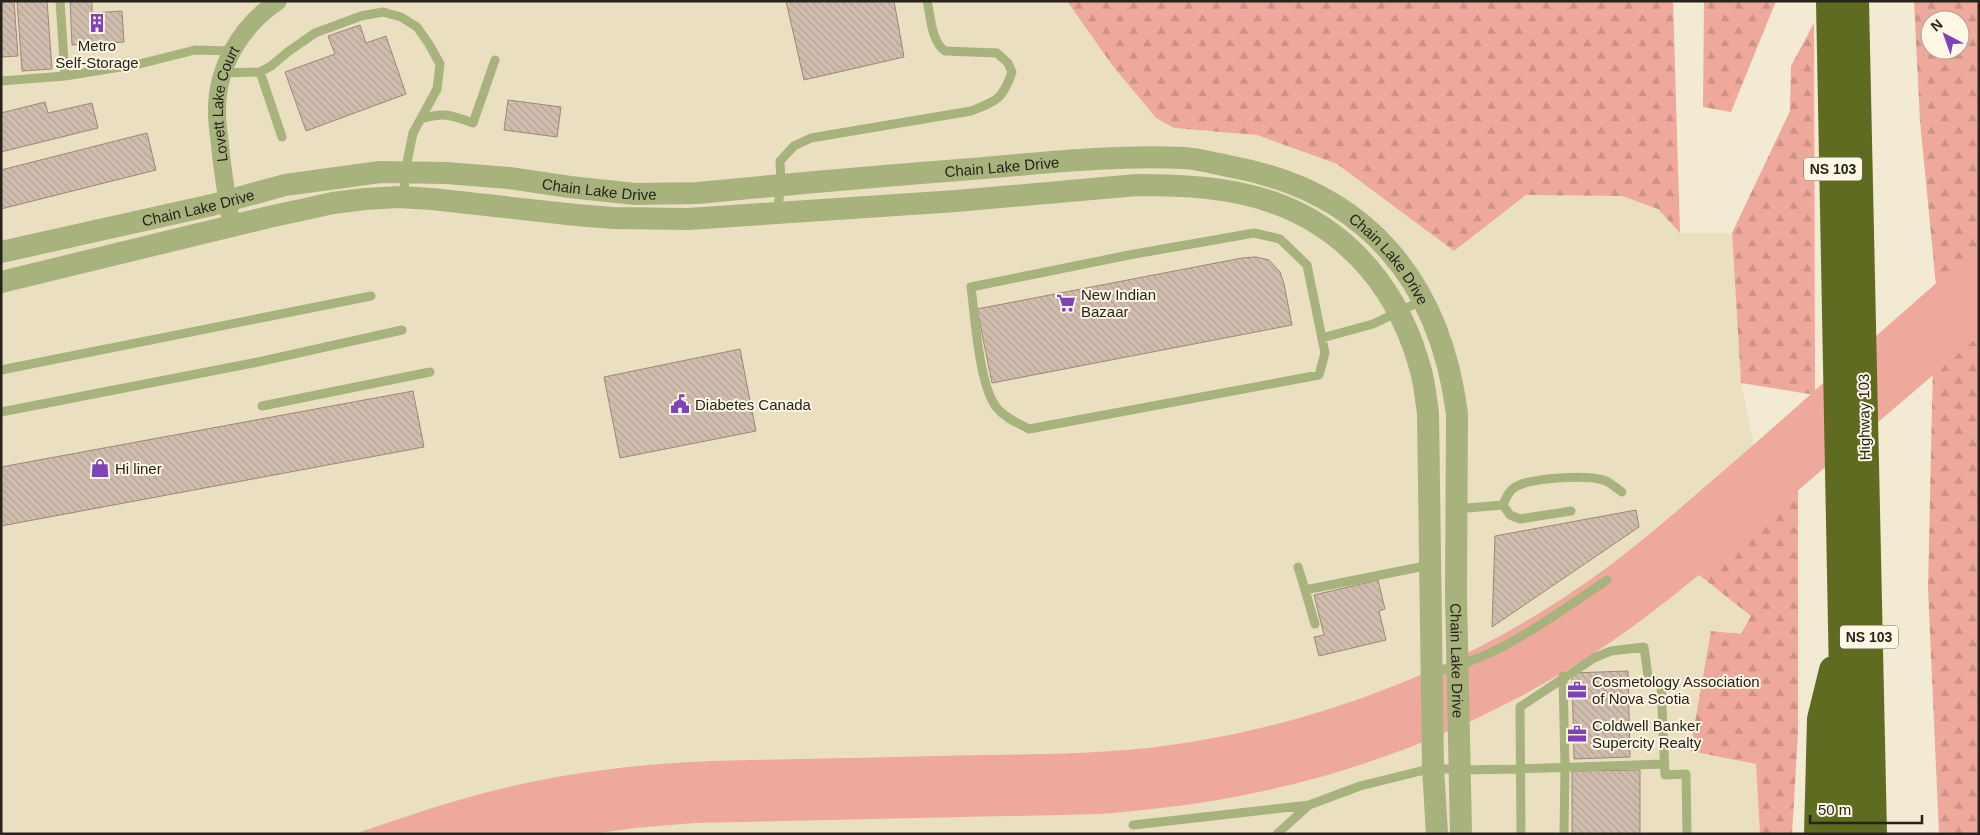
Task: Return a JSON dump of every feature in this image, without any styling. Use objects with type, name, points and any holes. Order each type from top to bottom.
[{"type":"highway","name":"Highway 103","points":[[1830,1],[1846,834]]},
{"type":"highway","name":"Highway 103","points":[[1856,1],[1873,834]]},
{"type":"highway","points":[[1818,834],[1821,719],[1842,630]]},
{"type":"street","name":"Lovett Lake Court","points":[[232,226],[227,200],[217,114],[219,86],[231,51],[249,26],[278,1]]},
{"type":"street","name":"Chain Lake Drive","points":[[1,252],[212,204],[285,185],[372,173],[405,172],[509,178],[635,194],[698,193],[781,184],[1104,158],[1186,158],[1265,173],[1321,197],[1369,229],[1391,252],[1423,300],[1445,354],[1453,386],[1456,414],[1456,509],[1432,672],[1433,768],[1437,834]]},
{"type":"street","name":"Chain Lake Drive","points":[[1,282],[131,249],[333,203],[365,199],[404,198],[467,201],[576,215],[688,219],[956,201],[1137,185],[1172,185],[1206,188],[1238,193],[1272,202],[1302,216],[1332,234],[1359,255],[1379,279],[1400,312],[1414,346],[1423,377],[1428,413],[1430,565],[1443,597],[1458,667],[1461,834]]},
{"type":"lane","points":[[60,1],[65,76]]},
{"type":"lane","points":[[777,213],[781,184],[780,161],[794,146],[811,138],[971,110],[988,104],[1002,95],[1012,72],[1008,63],[997,52],[945,51],[940,47],[936,39],[928,1]]},
{"type":"lane","points":[[223,73],[260,72],[316,33],[361,16],[382,12],[401,17],[417,27],[440,64],[437,89],[413,133],[405,172],[404,198]]},
{"type":"lane","points":[[1,80],[65,76],[139,64],[195,50],[231,51]]},
{"type":"lane","points":[[421,119],[437,114],[451,115],[473,123],[495,60]]},
{"type":"lane","points":[[260,72],[282,138]]},
{"type":"lane","points":[[1254,233],[1280,239],[1306,265],[1322,338],[1325,353],[1318,375],[1029,429],[1006,416],[995,406],[982,374],[971,288],[1129,254],[1254,233]]},
{"type":"lane","points":[[1,370],[371,296]]},
{"type":"lane","points":[[1322,338],[1374,324],[1423,300]]},
{"type":"lane","points":[[1,412],[253,363],[402,330]]},
{"type":"lane","points":[[262,406],[430,372]]},
{"type":"lane","points":[[1503,505],[1508,494],[1516,486],[1536,481],[1588,476],[1607,481],[1622,492]]},
{"type":"lane","points":[[1456,509],[1503,505]]},
{"type":"lane","points":[[1503,505],[1510,515],[1520,519],[1571,510]]},
{"type":"lane","points":[[1305,590],[1430,565]]},
{"type":"lane","points":[[1298,567],[1315,624]]},
{"type":"lane","points":[[1432,672],[1458,667],[1508,644],[1608,580]]},
{"type":"lane","points":[[1521,834],[1520,707],[1563,676],[1594,658],[1611,652],[1644,647],[1648,676],[1661,685],[1665,775],[1686,774],[1687,834]]},
{"type":"lane","points":[[1563,676],[1564,834]]},
{"type":"lane","points":[[1133,825],[1309,805],[1360,786],[1433,768],[1459,770],[1520,769],[1664,764]]},
{"type":"lane","points":[[1277,834],[1309,805]]},
{"type":"shaded area","points":[[1,1],[1067,1],[1112,65],[1156,118],[1174,128],[1257,135],[1337,164],[1454,251],[1526,195],[1622,196],[1658,209],[1680,233],[1732,233],[1741,383],[1754,445],[1619,559],[1559,602],[1508,632],[1441,667],[1375,694],[1316,714],[1255,730],[1188,743],[1109,752],[711,761],[618,767],[544,779],[486,792],[434,807],[355,834],[1,834]]},
{"type":"shaded area","points":[[1699,575],[1751,616],[1690,750],[1756,764],[1760,834],[593,834],[695,823],[1276,789],[1375,760],[1420,743],[1490,712],[1561,674],[1606,645]]},
{"type":"green space","points":[[1067,1],[1673,1],[1680,233],[1658,209],[1622,196],[1526,195],[1454,251],[1337,164],[1257,135],[1174,128],[1156,118],[1112,65]]},
{"type":"green space","points":[[1704,1],[1776,1],[1731,112],[1703,107]]},
{"type":"green space","points":[[1914,1],[1979,1],[1979,257],[1937,296],[1920,121]]},
{"type":"green space","points":[[1814,23],[1815,395],[1741,383],[1732,233],[1790,111],[1791,66]]},
{"type":"green space","points":[[1979,246],[1979,336],[1699,575],[1629,629],[1562,673],[1472,721],[1377,759],[1279,788],[1229,798],[1181,806],[1101,814],[695,823],[593,834],[355,834],[469,797],[533,781],[584,773],[635,766],[711,761],[1058,754],[1138,749],[1240,733],[1335,707],[1381,691],[1427,672],[1515,628],[1599,574],[1696,494]]},
{"type":"green space","points":[[1979,322],[1979,834],[1939,834],[1928,589],[1933,363]]},
{"type":"green space","points":[[1798,479],[1798,734],[1792,834],[1760,834],[1756,764],[1690,751],[1711,631],[1741,634],[1751,616],[1699,575],[1700,555]]},
{"type":"building","points":[[1,1],[14,1],[18,56],[2,57]]},
{"type":"building","points":[[17,1],[47,1],[52,69],[22,71]]},
{"type":"building","name":"Metro Self-Storage","points":[[70,1],[92,1],[92,13],[122,11],[124,42],[72,45]]},
{"type":"building","points":[[786,1],[894,1],[904,57],[804,80]]},
{"type":"building","points":[[360,25],[366,43],[386,36],[406,94],[306,131],[285,72],[335,54],[328,36]]},
{"type":"building","points":[[508,100],[561,107],[557,137],[504,130]]},
{"type":"building","points":[[45,102],[48,113],[92,103],[98,128],[1,152],[1,113]]},
{"type":"building","points":[[147,133],[156,170],[1,209],[1,170]]},
{"type":"building","points":[[1256,257],[1269,260],[1280,272],[1292,325],[992,383],[977,309],[1242,258]]},
{"type":"building","name":"Diabetes Canada","points":[[740,349],[756,431],[620,458],[604,377]]},
{"type":"building","points":[[413,391],[424,447],[1,526],[1,467]]},
{"type":"building","points":[[1636,510],[1639,527],[1492,627],[1495,536]]},
{"type":"building","points":[[1378,580],[1385,609],[1379,611],[1386,640],[1319,656],[1314,637],[1324,635],[1314,595]]},
{"type":"building","points":[[1628,671],[1630,757],[1574,759],[1572,673]]},
{"type":"building","points":[[1640,770],[1640,834],[1572,834],[1572,771]]},
{"type":"place","name":"Metro Self-Storage","points":[[97,23]]},
{"type":"place","name":"New Indian Bazaar","points":[[1066,303]]},
{"type":"place","name":"Diabetes Canada","points":[[680,404]]},
{"type":"place","name":"Hi liner","points":[[100,468]]},
{"type":"place","name":"Cosmetology Association of Nova Scotia","points":[[1577,690]]},
{"type":"place","name":"Coldwell Banker Supercity Realty","points":[[1577,734]]}]
